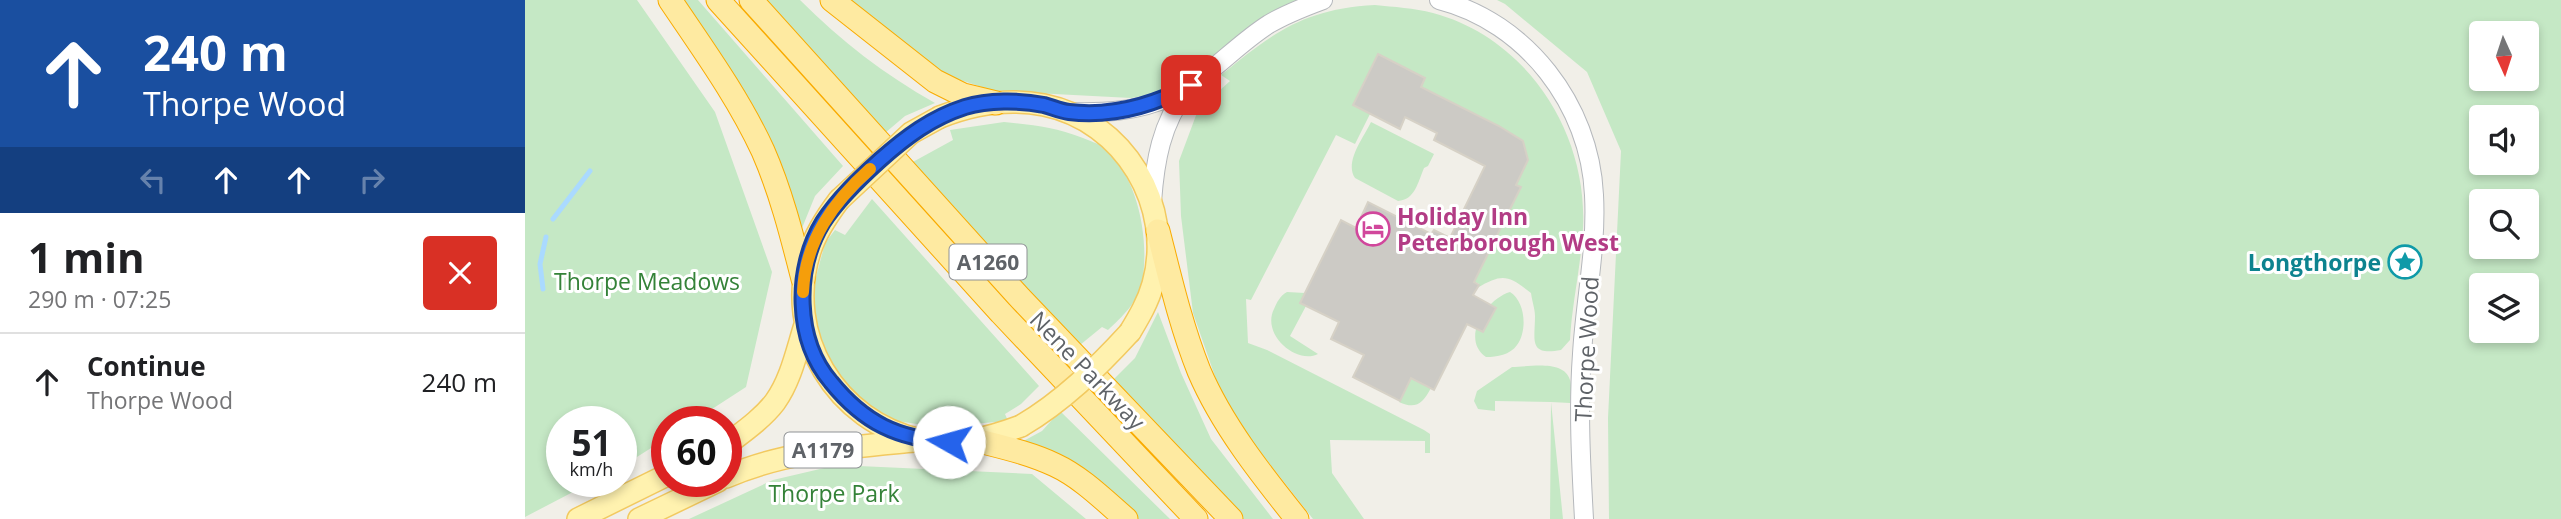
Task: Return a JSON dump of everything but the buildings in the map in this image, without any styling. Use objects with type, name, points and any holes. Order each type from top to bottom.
[{"type":"highway","points":[[670,0],[731,90],[763,151],[785,207],[803,279]]},
{"type":"highway","name":"Nene Parkway","points":[[718,0],[1001,313],[1196,519]]},
{"type":"highway","name":"Nene Parkway","points":[[751,0],[1020,298],[1231,519]]},
{"type":"highway","points":[[832,0],[935,81],[963,95],[996,103]]},
{"type":"highway","points":[[1158,231],[1184,327],[1199,370],[1217,408],[1297,519]]},
{"type":"highway","points":[[975,440],[1025,453],[1058,466],[1126,519]]},
{"type":"main road","points":[[996,103],[1044,105],[1068,112],[1104,133],[1120,148],[1133,164],[1151,202],[1158,231],[1158,258],[1153,284],[1143,309],[1129,332],[1105,359],[1046,411],[1021,426],[975,440],[923,440],[895,432],[869,419],[846,401],[827,379],[805,325],[803,279],[810,251],[822,224],[839,200],[911,133],[967,106],[996,103]]},
{"type":"main road","name":"A1179","points":[[742,433],[757,422],[776,401],[790,372],[805,325]]},
{"type":"main road","name":"A1179","points":[[742,471],[770,461],[820,451],[923,440]]},
{"type":"main road","points":[[578,519],[651,483]]},
{"type":"main road","points":[[639,519],[685,497]]},
{"type":"street","points":[[1068,112],[1107,113],[1168,98],[1191,85],[1267,25],[1294,10],[1323,0]]},
{"type":"street","name":"Thorpe Wood","points":[[1439,0],[1480,16],[1529,50],[1551,75],[1571,106],[1591,163],[1594,195],[1591,261],[1581,355],[1584,519]]},
{"type":"street","points":[[1151,202],[1156,160],[1164,129],[1175,106],[1191,85]]},
{"type":"green space","name":"Thorpe Meadows","points":[[525,0],[637,0],[715,112],[772,272],[746,387],[717,406],[651,406],[651,448],[637,457],[637,406],[546,406],[546,497],[563,497],[525,517]]},
{"type":"green space","points":[[676,0],[698,0],[843,166],[815,196],[800,233]]},
{"type":"green space","points":[[764,0],[800,0],[864,56],[935,103],[905,116],[885,133]]},
{"type":"green space","points":[[851,0],[1299,0],[1167,92],[1131,98],[994,91],[939,73]]},
{"type":"green space","points":[[1497,0],[2561,0],[2561,519],[1609,519],[1608,418],[1621,151],[1587,72]]},
{"type":"green space","points":[[1375,5],[1426,11],[1467,26],[1497,44],[1523,67],[1545,94],[1563,125],[1575,158],[1582,193],[1583,228],[1570,340],[1561,350],[1543,351],[1538,348],[1531,293],[1505,278],[1493,280],[1477,288],[1479,284],[1471,280],[1476,277],[1521,188],[1516,185],[1528,160],[1523,141],[1421,87],[1425,78],[1378,55],[1353,105],[1370,114],[1355,144],[1336,135],[1251,300],[1246,299],[1248,343],[1267,350],[1424,430],[1430,434],[1430,453],[1425,453],[1425,441],[1330,440],[1332,473],[1364,519],[1313,519],[1236,421],[1218,385],[1193,313],[1181,216],[1179,161],[1198,110],[1230,81],[1221,75],[1257,46],[1291,25],[1309,18],[1350,7]]},
{"type":"green space","points":[[1004,122],[1053,129],[1099,144],[1115,159],[1133,191],[1139,209],[1144,247],[1140,289],[1129,309],[1119,320],[1108,330],[1102,327],[1080,345],[911,163],[953,140],[950,130]]},
{"type":"green space","points":[[1371,122],[1434,154],[1412,194],[1404,200],[1398,201],[1355,178],[1352,172],[1353,157]]},
{"type":"green space","points":[[872,199],[1039,386],[1021,404],[1005,414],[1008,421],[936,427],[891,420],[860,403],[829,372],[812,327],[813,288],[825,243],[835,230],[845,235]]},
{"type":"green space","points":[[1287,292],[1305,293],[1306,306],[1290,336],[1318,354],[1300,355],[1291,351],[1283,345],[1272,329],[1274,309],[1282,295]]},
{"type":"green space","points":[[1510,292],[1522,309],[1523,332],[1517,345],[1507,353],[1486,357],[1475,340],[1479,320],[1492,303]]},
{"type":"green space","points":[[1158,312],[1181,373],[1211,439],[1273,519],[1239,519],[1113,380],[1135,358]]},
{"type":"green space","points":[[1545,366],[1561,369],[1570,380],[1570,403],[1495,401],[1495,411],[1478,409],[1474,401],[1477,391],[1512,367]]},
{"type":"green space","points":[[1411,378],[1431,388],[1422,401],[1414,405],[1399,402]]},
{"type":"green space","points":[[1551,402],[1563,519],[1550,519]]},
{"type":"green space","points":[[1060,411],[1170,519],[1132,519],[1014,446],[1042,431]]},
{"type":"green space","name":"Thorpe Park","points":[[837,465],[1032,474],[1086,519],[689,519],[736,497],[742,497],[742,494],[773,480]]},
{"type":"waterway","points":[[553,219],[590,171]]},
{"type":"waterway","points":[[543,289],[540,264],[546,237]]},
{"type":"slow traffic","points":[[803,292],[803,279],[810,251],[822,224],[839,200],[870,169]]},
{"type":"place","name":"Holiday Inn Peterborough West","points":[[1373,229]]},
{"type":"place","name":"Longthorpe","points":[[2405,262]]},
{"type":"route","points":[[949,442],[923,440],[895,432],[869,419],[846,401],[827,379],[813,353],[802,302],[803,279],[810,251],[822,224],[839,200],[911,133],[967,106],[1020,102],[1068,112],[1107,113],[1168,98],[1191,85]]}]
